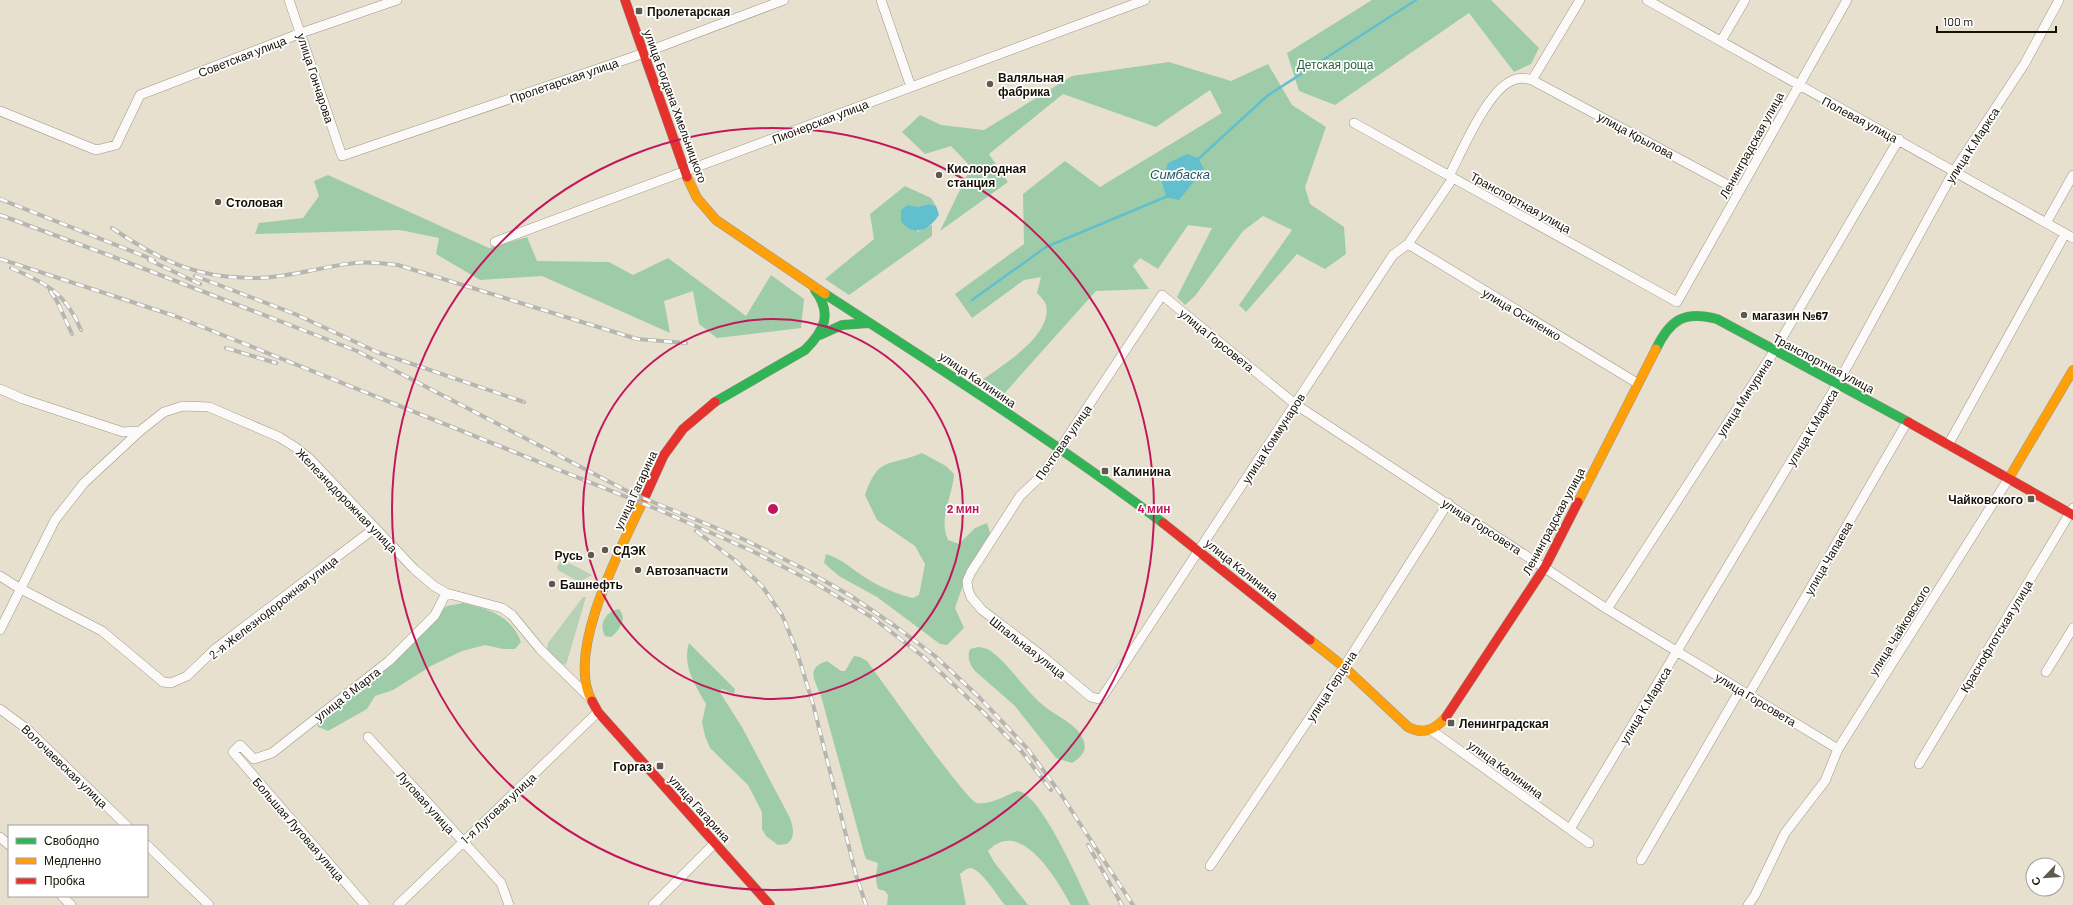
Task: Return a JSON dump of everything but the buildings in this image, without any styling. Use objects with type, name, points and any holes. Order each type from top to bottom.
[{"type":"street","name":"улица Гончарова","points":[[289,0],[342,156]]},
{"type":"street","name":"Советская улица","points":[[0,111],[96,150],[116,145],[140,96],[301,33],[397,0]]},
{"type":"street","name":"улица Богдана Хмельницкого","points":[[625,0],[685,173],[697,198],[712,216],[810,284]]},
{"type":"street","name":"Пролетарская улица","points":[[342,156],[644,53],[784,0]]},
{"type":"street","points":[[881,0],[911,87]]},
{"type":"street","name":"Пионерская улица","points":[[495,242],[685,173],[1145,0]]},
{"type":"street","points":[[1532,80],[1580,0]]},
{"type":"street","name":"Полевая улица","points":[[1647,0],[1799,86],[1899,139],[2069,236]]},
{"type":"street","points":[[1721,41],[1745,0]]},
{"type":"street","name":"Ленинградская улица","points":[[1677,302],[1847,0]]},
{"type":"street","name":"улица К.Маркса","points":[[1570,829],[1838,383],[1954,171],[2025,63],[2059,0]]},
{"type":"street","name":"улица Коммунаров","points":[[1096,699],[1103,696],[1393,255],[1408,244],[1451,177],[1492,97],[1510,81],[1522,78],[1532,80]]},
{"type":"street","name":"улица Крылова","points":[[1532,80],[1739,191]]},
{"type":"street","name":"Транспортная улица","points":[[1354,123],[1677,302]]},
{"type":"street","name":"улица Мичурина","points":[[1607,608],[1775,350],[1899,139]]},
{"type":"street","points":[[2046,223],[2073,175]]},
{"type":"street","points":[[1948,444],[2069,236]]},
{"type":"street","name":"улица Осипенко","points":[[1408,244],[1637,383]]},
{"type":"street","name":"улица Калинина","points":[[810,284],[1060,448],[1111,484],[1200,550],[1344,668],[1408,727],[1416,731],[1431,730],[1589,843]]},
{"type":"street","name":"улица Гагарина","points":[[770,905],[598,712],[590,698],[586,685],[584,666],[586,646],[604,585],[664,455],[682,429],[695,416],[734,390],[805,350],[820,334],[825,318],[825,309],[818,293],[810,284]]},
{"type":"street","name":"улица Горсовета","points":[[1162,295],[1294,404],[1607,608],[1838,749]]},
{"type":"street","name":"Почтовая улица","points":[[968,589],[967,581],[971,572],[1020,496],[1043,474],[1162,295]]},
{"type":"street","points":[[1677,302],[1684,316]]},
{"type":"street","name":"Транспортная улица","points":[[1684,316],[1704,315],[1717,319],[1838,383],[2072,512]]},
{"type":"street","name":"Ленинградская улица","points":[[1431,730],[1439,725],[1446,717],[1545,567],[1637,383],[1664,333],[1670,325],[1684,316]]},
{"type":"street","points":[[820,334],[842,325],[869,323]]},
{"type":"street","name":"улица Чайковского","points":[[1748,905],[1755,895],[1785,833],[1825,781],[1838,749],[2010,478],[2073,370]]},
{"type":"street","points":[[0,389],[23,399],[123,432],[140,431]]},
{"type":"street","name":"Железнодорожная улица","points":[[0,630],[19,588],[55,520],[71,497],[84,483],[140,431],[164,412],[184,406],[209,407],[279,437],[295,446],[310,459],[414,569],[434,586],[446,593],[502,608],[512,615],[540,649],[590,698]]},
{"type":"street","name":"улица Чапаева","points":[[1749,694],[1907,422]]},
{"type":"street","name":"улица Герцена","points":[[1210,866],[1344,668],[1448,503]]},
{"type":"street","name":"Краснофлотская улица","points":[[1919,764],[2072,512]]},
{"type":"street","name":"2-я Железнодорожная улица","points":[[19,588],[102,631],[163,682],[170,683],[187,676],[215,650],[375,528]]},
{"type":"street","points":[[0,576],[19,588]]},
{"type":"street","name":"Шпальная улица","points":[[968,589],[971,597],[982,610],[1096,699]]},
{"type":"street","name":"улица 8 Марта","points":[[233,752],[240,745],[254,759],[272,753],[389,661],[435,615],[446,593]]},
{"type":"street","points":[[2046,672],[2073,628]]},
{"type":"street","points":[[1641,860],[1740,690]]},
{"type":"street","name":"Волочаевская улица","points":[[0,709],[27,729],[126,825]]},
{"type":"street","name":"1-я Луговая улица","points":[[398,905],[462,841],[598,712]]},
{"type":"street","name":"Луговая улица","points":[[368,737],[501,883],[509,905]]},
{"type":"street","name":"Большая Луговая улица","points":[[233,752],[365,905]]},
{"type":"street","points":[[0,837],[8,844]]},
{"type":"street","points":[[653,905],[715,843]]},
{"type":"street","points":[[148,846],[209,905]]},
{"type":"street","points":[[63,897],[72,905]]},
{"type":"green space","name":"Детская роща","points":[[1372,0],[1491,0],[1539,48],[1531,64],[1514,72],[1469,13],[1335,105],[1299,91],[1287,53]]},
{"type":"green space","points":[[1169,62],[1231,81],[1268,64],[1292,105],[1326,127],[1305,187],[1310,204],[1344,227],[1346,254],[1325,269],[1297,254],[1246,312],[1239,305],[1292,230],[1263,216],[1243,231],[1195,296],[1185,305],[1177,297],[1212,228],[1188,225],[1158,269],[1140,258],[1133,266],[1149,289],[1096,291],[1002,396],[982,380],[1013,358],[1034,338],[1042,327],[1046,316],[1046,305],[1044,300],[1037,293],[1041,277],[1024,280],[972,318],[955,294],[1024,244],[1023,194],[1065,161],[1100,187],[1222,113],[1210,90],[1156,127],[1063,94],[989,154],[1008,182],[940,231],[971,167],[951,146],[925,154],[902,132],[920,115],[941,125],[984,130],[1072,76]]},
{"type":"green space","points":[[328,175],[489,248],[527,237],[537,261],[609,262],[633,275],[668,258],[746,316],[771,275],[804,299],[801,328],[717,338],[699,324],[693,291],[664,301],[670,333],[542,276],[480,280],[436,254],[439,238],[400,230],[255,234],[259,223],[303,218],[319,196],[314,181]]},
{"type":"green space","points":[[905,186],[931,198],[936,206],[929,204],[917,207],[917,232],[932,225],[932,236],[849,295],[825,279],[874,239],[870,214]]},
{"type":"green space","points":[[922,453],[946,466],[954,474],[945,515],[945,531],[948,540],[959,544],[975,528],[987,523],[991,536],[965,579],[955,608],[964,628],[947,645],[940,644],[877,597],[839,576],[824,563],[826,554],[838,559],[869,580],[885,588],[901,595],[913,598],[919,595],[925,564],[915,546],[877,520],[865,495],[870,482],[880,468],[886,464]]},
{"type":"green space","points":[[560,562],[566,565],[569,563],[592,575],[579,582],[558,570],[557,567]]},
{"type":"green space","points":[[583,597],[586,597],[566,665],[559,663],[547,649],[548,643]]},
{"type":"green space","points":[[463,603],[490,611],[505,619],[517,633],[521,642],[515,649],[503,649],[485,645],[462,651],[431,666],[393,690],[375,696],[367,709],[328,731],[318,727],[317,716],[447,606]]},
{"type":"green space","points":[[619,609],[622,613],[623,620],[619,628],[611,637],[605,636],[602,627],[604,619],[610,612]]},
{"type":"green space","points":[[689,643],[735,689],[734,694],[722,689],[719,691],[742,727],[790,818],[793,828],[793,835],[787,844],[778,845],[766,836],[762,829],[762,812],[748,785],[710,748],[705,736],[702,722],[706,704],[688,667],[687,651]]},
{"type":"green space","points":[[978,647],[986,648],[1000,658],[1040,703],[1078,731],[1082,736],[1085,749],[1078,759],[1072,763],[1056,758],[1015,706],[975,671],[970,663],[969,655],[970,649]]},
{"type":"green space","points":[[854,656],[860,657],[867,661],[957,783],[977,803],[987,803],[997,800],[1017,791],[1026,795],[1037,806],[1048,822],[1069,860],[1090,905],[1071,905],[1057,881],[1037,856],[1025,846],[1013,841],[1000,842],[988,851],[994,862],[1028,905],[1005,905],[980,873],[969,868],[960,874],[966,905],[887,905],[888,895],[885,891],[878,889],[877,886],[876,876],[878,863],[866,859],[864,853],[821,696],[814,680],[814,671],[820,664],[827,661],[841,671],[845,671]]},
{"type":"water","name":"Симбаска","points":[[1187,154],[1198,158],[1204,169],[1179,200],[1166,197],[1162,182],[1168,163]]},
{"type":"water","points":[[929,204],[936,206],[939,215],[935,221],[926,228],[916,231],[906,227],[901,222],[901,210],[908,205],[917,207]]},
{"type":"waterway","points":[[1196,161],[1267,96],[1416,0]]},
{"type":"waterway","points":[[972,300],[1046,247],[1168,196]]},
{"type":"railway","points":[[0,199],[154,260]]},
{"type":"railway","points":[[0,215],[111,256],[357,351],[631,493],[743,539],[800,567],[851,596],[935,656],[979,697],[1027,748],[1060,793],[1133,905]]},
{"type":"railway","points":[[112,228],[163,258],[197,271],[215,275],[256,278],[293,274],[360,262],[398,265],[637,339],[686,343]]},
{"type":"railway","points":[[0,259],[175,316],[659,510],[750,550],[815,583],[873,618],[925,658],[981,710],[1022,752],[1051,790]]},
{"type":"railway","points":[[149,260],[200,284]]},
{"type":"railway","points":[[11,268],[45,284],[54,291],[69,307],[81,330]]},
{"type":"railway","points":[[195,276],[295,314],[377,352],[524,402]]},
{"type":"railway","points":[[50,291],[57,301],[72,334]]},
{"type":"railway","points":[[226,348],[276,363]]},
{"type":"railway","points":[[696,531],[736,561],[762,586],[782,615],[796,649],[813,704],[856,875],[866,905]]},
{"type":"railway","points":[[1088,845],[1122,905]]},
{"type":"traffic: fast","points":[[715,402],[805,350],[812,343],[821,329],[825,315],[821,299],[815,290]]},
{"type":"traffic: fast","points":[[825,294],[1038,434],[1163,523]]},
{"type":"traffic: fast","points":[[1656,349],[1667,331],[1679,320],[1696,316],[1717,319],[1908,422]]},
{"type":"traffic: fast","points":[[820,335],[842,325],[869,323]]},
{"type":"traffic: slow","points":[[687,177],[697,198],[716,220],[825,294]]},
{"type":"traffic: slow","points":[[1578,502],[1656,349]]},
{"type":"traffic: slow","points":[[2009,478],[2073,370]]},
{"type":"traffic: slow","points":[[592,701],[585,680],[585,655],[591,627],[611,569],[645,497]]},
{"type":"traffic: slow","points":[[1310,640],[1344,667],[1408,727],[1419,731],[1428,730],[1438,725],[1446,717]]},
{"type":"traffic: jam","points":[[625,0],[687,177]]},
{"type":"traffic: jam","points":[[645,497],[664,455],[683,429],[715,402]]},
{"type":"traffic: jam","points":[[1908,422],[2073,515]]},
{"type":"traffic: jam","points":[[1446,717],[1545,567],[1578,502]]},
{"type":"traffic: jam","points":[[1163,523],[1310,640]]},
{"type":"traffic: jam","points":[[592,701],[598,712],[770,905]]},
{"type":"place","name":"Пролетарская","points":[[639,11]]},
{"type":"place","name":"Валяльная фабрика","points":[[990,84]]},
{"type":"place","name":"Кислородная станция","points":[[939,175]]},
{"type":"place","name":"Столовая","points":[[218,202]]},
{"type":"place","name":"магазин №67","points":[[1744,315]]},
{"type":"place","name":"Калинина","points":[[1105,471]]},
{"type":"place","name":"Чайковского","points":[[2031,499]]},
{"type":"place","name":"СДЭК","points":[[605,550]]},
{"type":"place","name":"Русь","points":[[591,555]]},
{"type":"place","name":"Автозапчасти","points":[[638,570]]},
{"type":"place","name":"Башнефть","points":[[552,584]]},
{"type":"place","name":"Ленинградская","points":[[1451,723]]},
{"type":"place","name":"Горгаз","points":[[660,766]]}]
